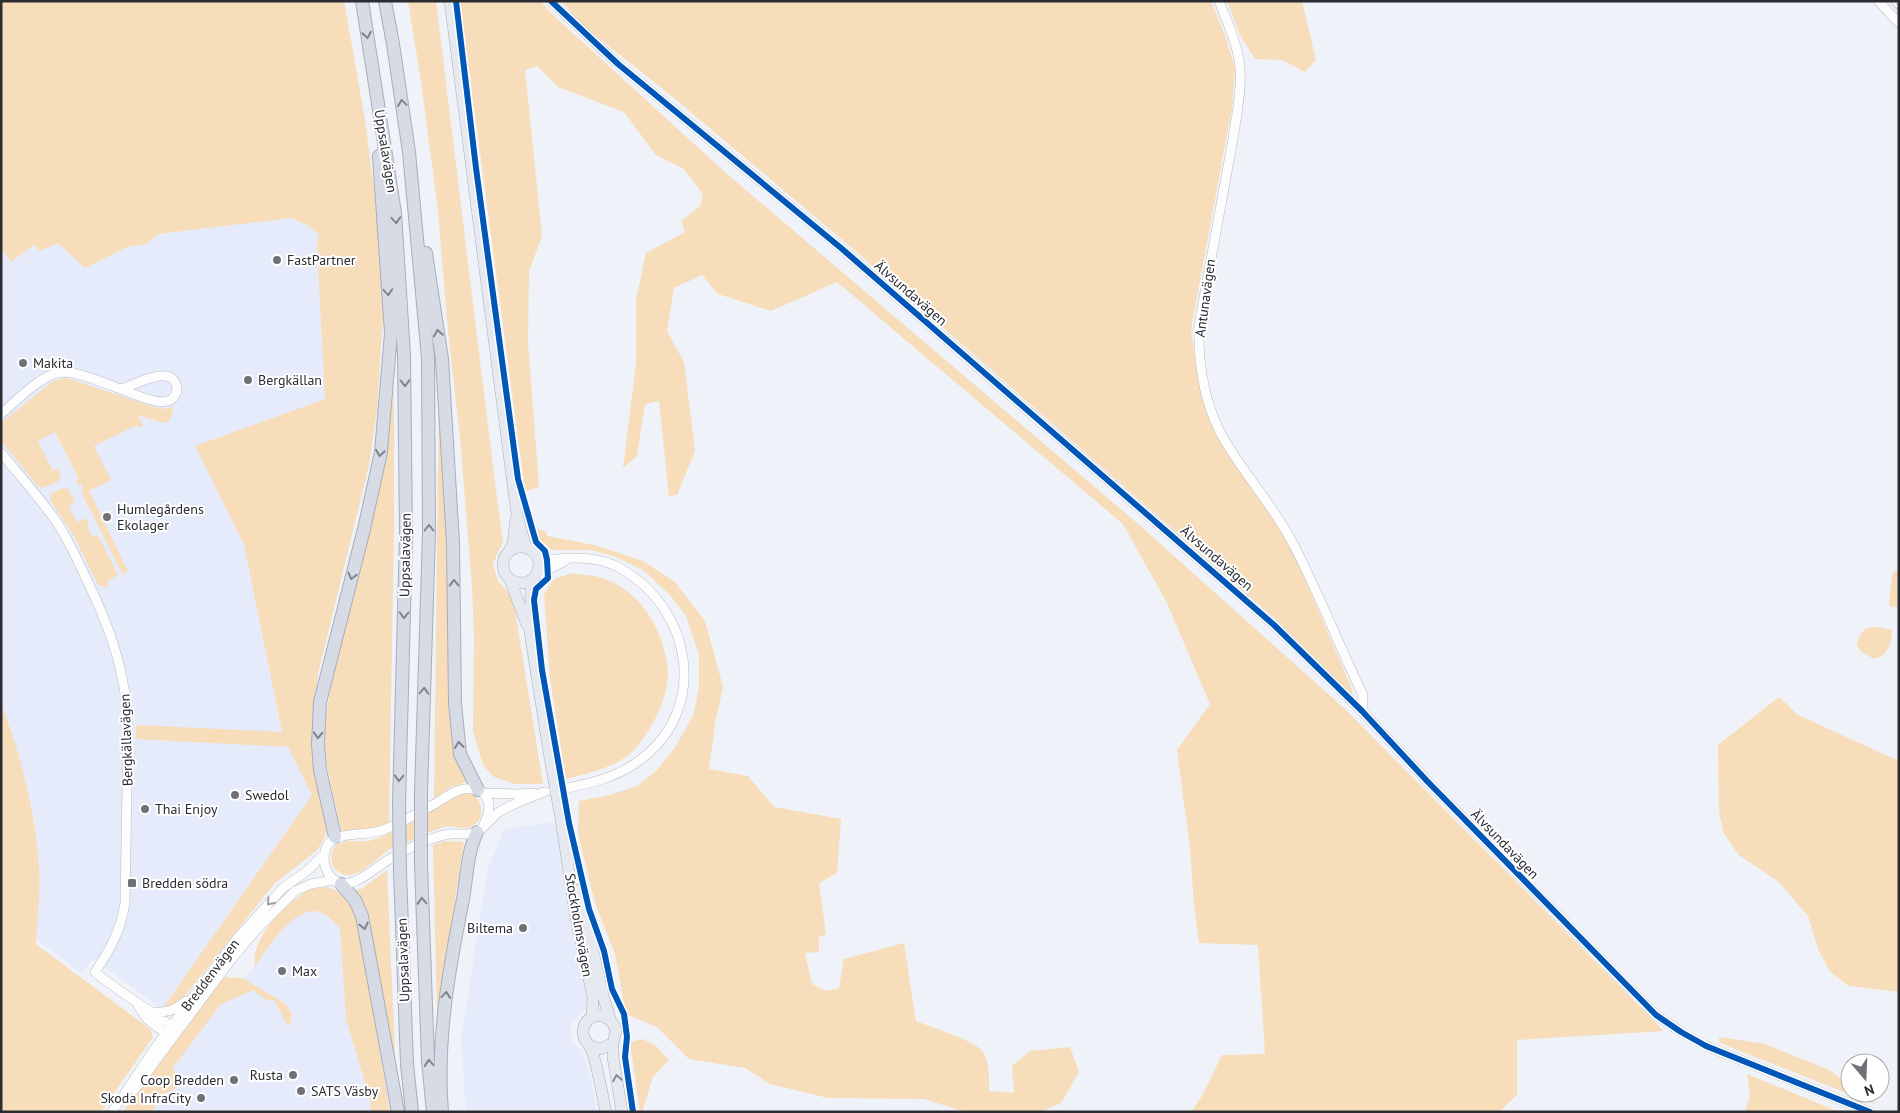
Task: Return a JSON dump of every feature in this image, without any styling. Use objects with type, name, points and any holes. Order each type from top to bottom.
[{"type":"highway","name":"Uppsalavägen","points":[[362,1],[395,213],[404,355],[406,534],[398,805],[406,1064],[412,1112]]},
{"type":"highway","name":"Uppsalavägen","points":[[385,1],[409,152],[428,358],[429,533],[421,792],[421,864],[428,1061],[434,1112]]},
{"type":"highway","points":[[335,838],[320,770],[318,744],[320,702],[364,529],[381,452],[391,333],[373,68]]},
{"type":"highway","points":[[409,152],[442,359],[453,543],[455,703],[460,754],[481,791]]},
{"type":"highway","points":[[442,1112],[440,1062],[446,992],[466,880],[468,858],[472,843],[480,829]]},
{"type":"highway","points":[[338,882],[354,900],[362,916],[398,1112]]},
{"type":"main road","points":[[450,1],[517,515],[526,548]]},
{"type":"main road","points":[[509,551],[515,548],[526,548],[536,555],[540,569],[535,577],[521,584],[510,580],[503,570],[503,563],[509,551],[513,544],[517,515]]},
{"type":"main road","name":"Stockholmsvägen","points":[[535,577],[531,590],[530,632],[576,918],[593,997],[592,1017],[586,1023],[583,1031],[584,1040],[589,1046],[606,1112]]},
{"type":"main road","name":"Stockholmsvägen","points":[[510,580],[530,632]]},
{"type":"main road","name":"Stockholmsvägen","points":[[563,829],[610,1019],[616,1031],[613,1043],[613,1057],[622,1112]]},
{"type":"main road","points":[[592,1017],[602,1016],[610,1019]]},
{"type":"main road","points":[[589,1046],[601,1049],[613,1043]]},
{"type":"street","name":"Älvsundavägen","points":[[551,1],[618,64],[834,242],[1274,624],[1362,711],[1434,788],[1656,1015],[1706,1046],[1870,1112]]},
{"type":"street","name":"Antunavägen","points":[[1219,1],[1235,47],[1240,69],[1238,108],[1199,325],[1198,344],[1202,376],[1211,410],[1220,432],[1284,528],[1303,562],[1362,695],[1362,711]]},
{"type":"street","points":[[1878,1],[1899,23]]},
{"type":"street","points":[[1,414],[39,383],[55,373],[77,374],[120,388],[133,395],[161,402],[171,400],[177,391],[176,381],[165,375],[120,388]]},
{"type":"street","name":"Bergkällavägen","points":[[1,453],[50,513],[66,537],[100,608],[112,638],[119,663],[127,714],[125,903],[120,926],[114,940],[95,972],[136,1003],[153,1012],[175,1028]]},
{"type":"street","points":[[480,829],[499,813],[517,802],[544,792],[615,776],[640,760],[662,739],[676,715],[684,690],[685,663],[679,637],[668,613],[653,594],[620,568],[596,559],[547,560],[536,555]]},
{"type":"street","points":[[535,577],[572,558]]},
{"type":"street","points":[[335,838],[350,834],[368,835],[382,830],[409,818],[451,793],[465,789],[517,794],[544,792]]},
{"type":"street","points":[[480,829],[489,813],[488,801],[481,791]]},
{"type":"street","name":"Breddenvägen","points":[[112,1112],[175,1028],[241,947],[282,903],[302,887],[356,881],[384,862],[410,848],[437,837],[480,829]]},
{"type":"street","name":"Breddenvägen","points":[[175,1028],[196,993],[235,941],[283,888],[307,871],[324,854],[330,842],[335,838]]},
{"type":"street","points":[[324,854],[327,869],[338,882]]},
{"type":"street","points":[[153,1012],[164,1013],[177,1008],[196,993]]},
{"type":"street","name":"Bergkällavägen","points":[[136,1003],[147,1019],[169,1036]]},
{"type":"street","name":"Breddenvägen","points":[[118,1112],[169,1036]]},
{"type":"shaded area","points":[[1,1],[344,1],[365,120],[376,204],[383,316],[377,409],[369,465],[318,674],[312,737],[327,823],[326,833],[316,851],[274,884],[182,1000],[173,1007],[162,1009],[312,795],[288,747],[136,739],[136,725],[282,732],[244,545],[195,446],[325,399],[317,247],[319,235],[307,225],[291,218],[158,234],[146,244],[127,247],[85,268],[58,243],[40,251],[34,245],[11,262],[1,247]]},
{"type":"shaded area","points":[[408,1],[436,1],[503,541],[493,564],[498,581],[513,598],[543,784],[514,784],[494,777],[483,765],[473,731],[474,635],[472,586],[460,437],[448,331],[438,211],[421,81]]},
{"type":"shaded area","points":[[460,1],[540,1],[727,174],[1137,523],[1346,710],[1664,1031],[1517,1040],[1517,1095],[1499,1112],[1191,1112],[1202,1096],[1222,1055],[1265,1054],[1258,945],[1199,943],[1190,848],[1177,750],[1210,704],[1167,603],[1123,524],[837,282],[771,311],[718,294],[702,275],[674,288],[667,331],[684,362],[695,451],[677,495],[669,496],[659,401],[645,404],[637,456],[623,468],[636,364],[636,300],[646,253],[685,232],[681,221],[700,206],[703,194],[684,169],[656,155],[624,112],[558,87],[537,66],[525,70],[542,236],[529,271],[528,342],[539,487],[525,491]]},
{"type":"shaded area","points":[[561,1],[1211,1],[1225,35],[1235,68],[1232,108],[1191,329],[1197,374],[1209,419],[1221,442],[1280,529],[1298,563],[1353,691],[1351,696],[1280,623],[851,247],[674,98],[585,27]]},
{"type":"shaded area","points":[[1227,1],[1302,1],[1316,60],[1305,72],[1282,60],[1255,59],[1240,35]]},
{"type":"shaded area","points":[[291,218],[307,225],[319,235],[317,247],[325,399],[195,446],[244,545],[282,733],[312,795],[162,1009],[94,959],[81,973],[36,939],[39,868],[34,818],[9,723],[1,703],[1,247],[11,262],[34,245],[40,251],[58,243],[85,268],[127,247],[146,244],[158,234]]},
{"type":"shaded area","points":[[67,378],[154,407],[163,409],[173,407],[172,415],[168,422],[164,423],[138,415],[143,426],[139,428],[137,425],[94,446],[111,480],[89,491],[128,571],[123,575],[82,494],[82,484],[79,486],[76,480],[79,479],[55,432],[38,441],[53,471],[58,468],[61,478],[59,481],[42,488],[37,485],[1,441],[1,423],[53,381]]},
{"type":"shaded area","points":[[439,389],[448,540],[449,705],[469,781],[451,787],[434,799]]},
{"type":"shaded area","points":[[394,390],[394,528],[389,824],[378,828],[341,831],[328,771],[325,747],[326,716],[332,680],[382,478]]},
{"type":"shaded area","points":[[63,488],[68,489],[75,502],[69,506],[77,522],[86,518],[89,525],[87,526],[92,536],[98,535],[118,575],[107,581],[108,586],[98,585],[75,538],[50,500],[51,493]]},
{"type":"shaded area","points":[[535,529],[546,531],[547,536],[594,545],[643,561],[675,582],[705,621],[723,687],[715,724],[709,769],[748,776],[774,807],[841,819],[837,873],[819,883],[826,934],[819,937],[819,952],[805,953],[812,984],[826,991],[839,988],[844,959],[904,943],[916,1021],[963,1039],[979,1048],[987,1061],[989,1091],[1014,1093],[1012,1066],[1030,1051],[1070,1047],[1079,1072],[1061,1103],[1041,1112],[966,1112],[924,1099],[828,1098],[770,1084],[745,1068],[689,1059],[657,1027],[626,1014],[615,954],[595,903],[578,833],[579,801],[610,795],[637,786],[656,771],[674,749],[694,714],[699,687],[699,655],[686,616],[670,595],[643,570],[616,557],[591,550],[552,550],[538,539]]},
{"type":"shaded area","points":[[1899,570],[1899,607],[1891,607],[1889,604],[1892,575],[1893,572]]},
{"type":"shaded area","points":[[573,573],[599,577],[613,582],[635,598],[652,619],[658,632],[663,645],[668,673],[665,693],[658,713],[635,749],[612,765],[566,779],[550,678],[544,594],[554,579]]},
{"type":"shaded area","points":[[1877,627],[1892,630],[1892,635],[1886,652],[1874,659],[1860,651],[1857,644],[1860,635],[1866,628]]},
{"type":"shaded area","points":[[1779,697],[1798,715],[1899,761],[1899,992],[1849,986],[1830,972],[1818,949],[1808,916],[1779,882],[1739,855],[1724,834],[1719,812],[1718,745]]},
{"type":"shaded area","points":[[1,703],[21,762],[31,805],[39,876],[36,944],[150,1029],[153,1037],[101,1112],[1,1112]]},
{"type":"shaded area","points":[[460,793],[474,795],[480,804],[480,819],[473,826],[467,828],[447,827],[429,833],[390,849],[363,870],[356,873],[349,875],[341,873],[334,868],[332,862],[333,849],[338,844],[346,841],[368,841],[394,832]]},
{"type":"shaded area","points":[[555,822],[588,998],[586,1009],[571,1022],[572,1045],[580,1048],[591,1078],[597,1112],[466,1112],[461,1039],[488,868],[504,829]]},
{"type":"shaded area","points":[[444,841],[464,842],[437,1017],[433,845]]},
{"type":"shaded area","points":[[387,870],[396,1075],[369,915],[364,903],[354,890],[361,889]]},
{"type":"shaded area","points":[[326,887],[340,892],[349,900],[356,917],[390,1112],[371,1112],[369,1096],[346,1019],[340,928],[322,913],[312,911],[302,914],[283,929],[255,966],[258,945],[271,923],[289,904],[307,891]]},
{"type":"shaded area","points":[[309,911],[322,913],[340,928],[346,1019],[369,1096],[371,1112],[151,1112],[164,1094],[181,1086],[171,1069],[221,1004],[255,966],[290,920]]},
{"type":"shaded area","points":[[224,977],[242,978],[286,1004],[292,1014],[288,1027],[274,1000],[268,1001],[253,990],[221,1004],[172,1069],[179,1076],[181,1086],[164,1094],[151,1112],[123,1112],[203,999]]},
{"type":"shaded area","points":[[1719,1037],[1765,1044],[1829,1070],[1840,1078],[1840,1090],[1720,1043]]},
{"type":"shaded area","points":[[643,1039],[656,1046],[669,1060],[653,1077],[642,1112],[640,1112],[630,1042]]},
{"type":"shaded area","points":[[1747,1074],[1839,1112],[1745,1112],[1750,1096]]},
{"type":"railway","points":[[1892,1],[1899,9]]},
{"type":"cycle path","points":[[456,1],[476,168],[518,479],[536,542],[545,551],[547,560],[548,578],[536,589],[534,600],[542,670],[569,823],[589,909],[604,951],[612,989],[624,1014],[627,1037],[625,1057],[633,1112]]},
{"type":"cycle path","points":[[551,1],[618,64],[841,248],[1274,625],[1362,711],[1427,781],[1656,1015],[1706,1046],[1870,1112]]},
{"type":"place","name":"FastPartner","points":[[277,260]]},
{"type":"place","name":"Makita","points":[[23,363]]},
{"type":"place","name":"Bergkällan","points":[[248,380]]},
{"type":"place","name":"Humlegårdens Ekolager","points":[[107,517]]},
{"type":"place","name":"Swedol","points":[[235,795]]},
{"type":"place","name":"Thai Enjoy","points":[[145,809]]},
{"type":"place","name":"Bredden södra","points":[[132,883]]},
{"type":"place","name":"Biltema","points":[[523,928]]},
{"type":"place","name":"Max","points":[[282,971]]},
{"type":"place","name":"Rusta","points":[[293,1075]]},
{"type":"place","name":"Coop Bredden","points":[[234,1080]]},
{"type":"place","name":"SATS Väsby","points":[[301,1091]]},
{"type":"place","name":"Skoda InfraCity","points":[[201,1098]]}]
